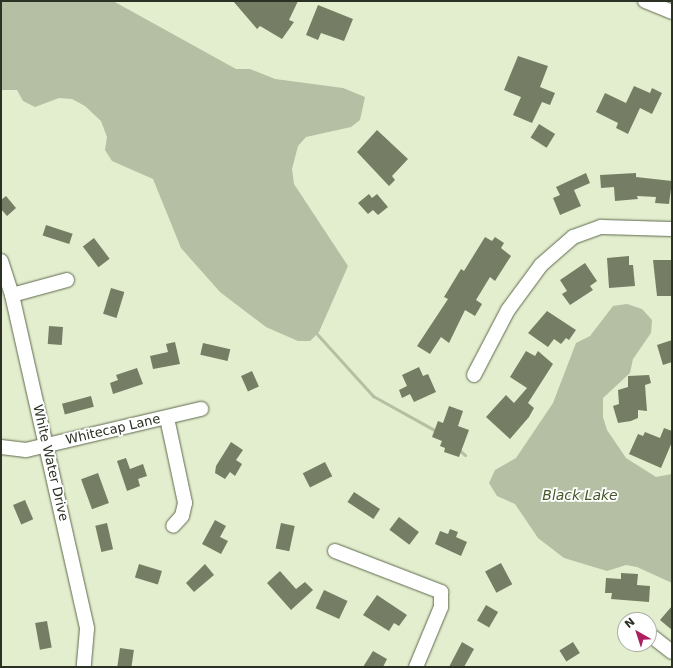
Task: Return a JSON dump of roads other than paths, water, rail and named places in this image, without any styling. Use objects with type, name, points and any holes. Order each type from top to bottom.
[{"type":"street","points":[[645,1],[672,12]]},
{"type":"street","points":[[474,375],[508,310],[541,265],[573,237],[601,227],[672,229]]},
{"type":"street","name":"White Water Drive","points":[[1,262],[12,295],[87,629],[84,667]]},
{"type":"street","points":[[12,295],[67,280]]},
{"type":"street","name":"Whitecap Lane","points":[[1,447],[26,450],[201,409]]},
{"type":"street","points":[[167,418],[185,503],[182,516],[173,526]]},
{"type":"street","points":[[335,552],[441,592],[441,608],[416,667]]},
{"type":"street","points":[[657,640],[672,652]]},
{"type":"water","points":[[1,1],[113,1],[236,69],[250,69],[275,79],[343,88],[365,97],[360,120],[351,127],[306,137],[298,146],[292,169],[294,184],[348,266],[319,332],[310,341],[298,341],[266,327],[220,292],[181,248],[153,179],[112,161],[105,150],[107,137],[101,121],[85,106],[72,99],[59,98],[35,107],[23,101],[17,90],[1,90]]},
{"type":"water","name":"Black Lake","points":[[627,304],[642,309],[652,320],[651,333],[633,359],[630,373],[603,398],[603,417],[607,430],[626,458],[656,477],[672,474],[672,583],[637,567],[626,565],[607,571],[564,558],[538,538],[515,504],[497,496],[489,483],[495,470],[516,458],[553,403],[576,343],[590,336],[613,306]]},
{"type":"waterway","points":[[317,334],[373,396],[438,432]]},
{"type":"waterway","points":[[459,450],[465,455]]}]
